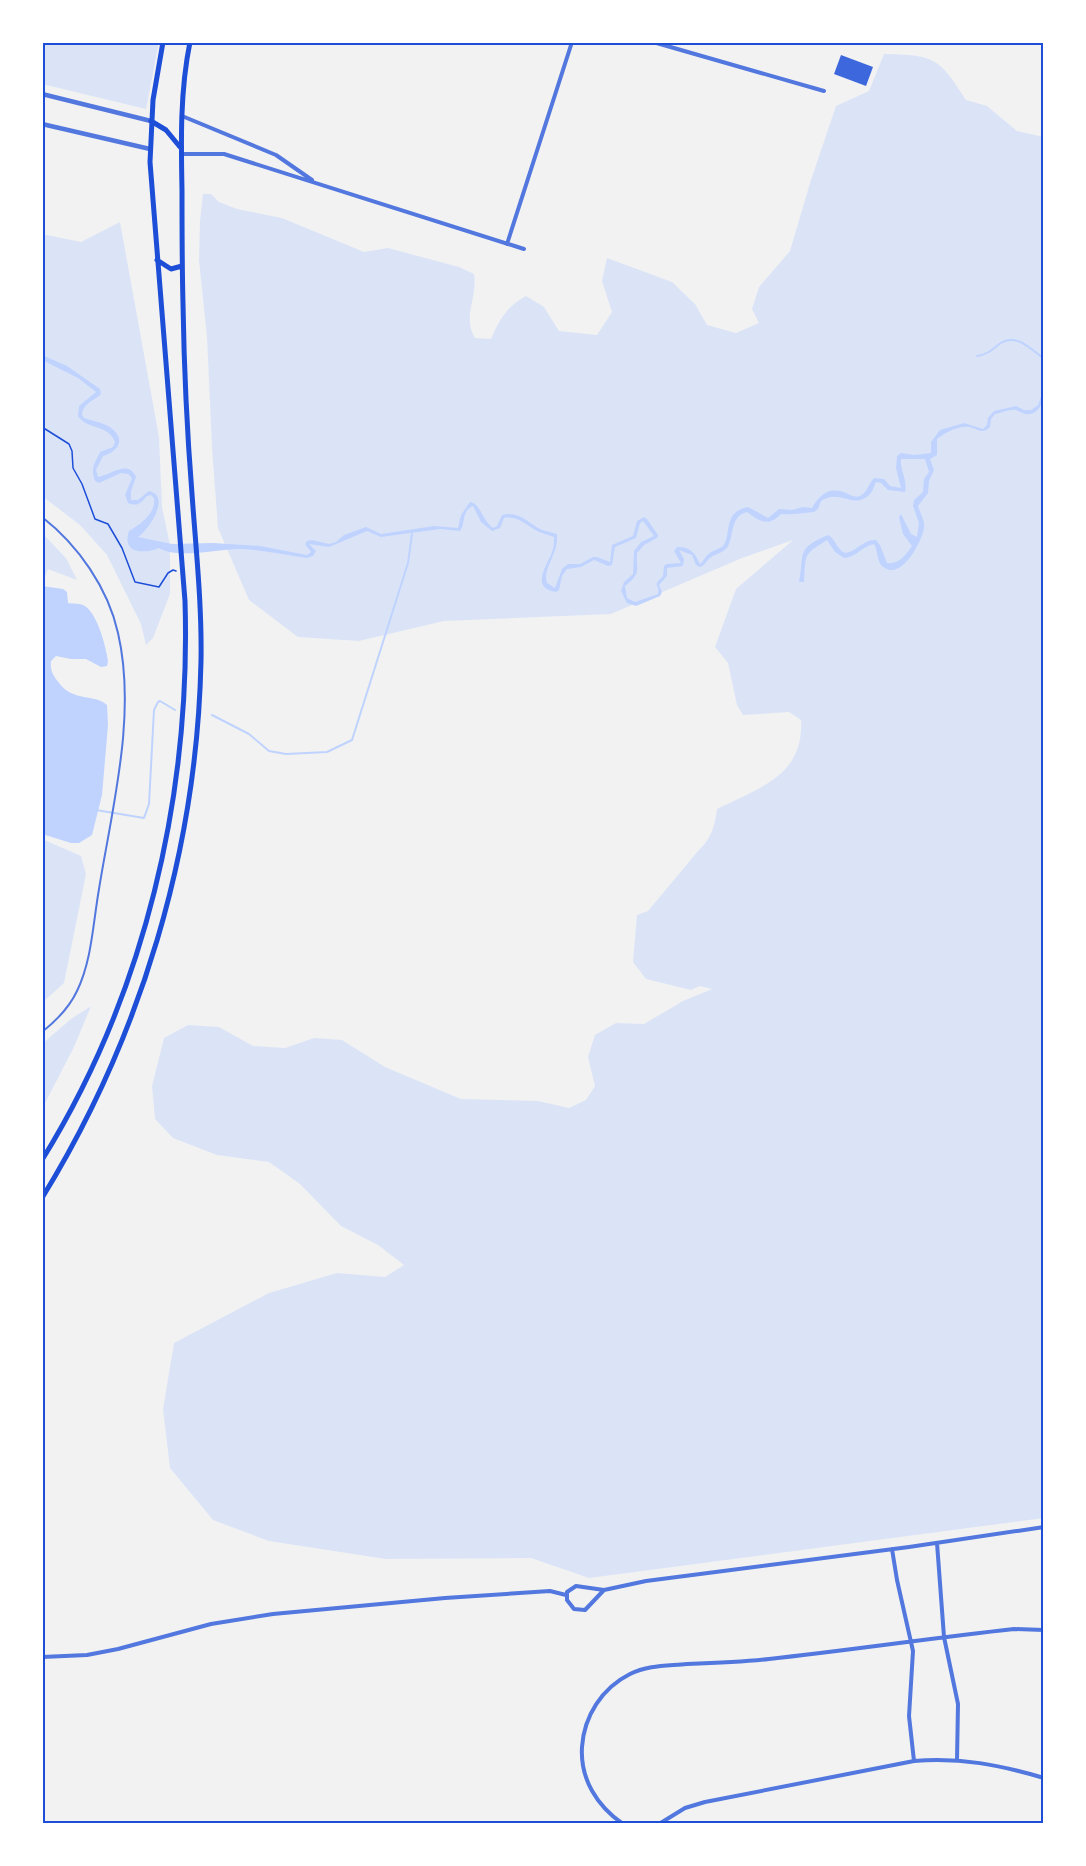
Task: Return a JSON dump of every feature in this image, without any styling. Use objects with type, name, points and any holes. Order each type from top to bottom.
[{"type":"main road","points":[[42,1160],[75,1101],[112,1020],[141,941],[158,879],[174,798],[182,731],[185,661],[183,573],[150,149],[155,83],[163,42]]},
{"type":"main road","points":[[42,1198],[86,1119],[120,1044],[152,959],[172,886],[186,816],[198,716],[201,658],[198,573],[185,377],[183,266],[181,116],[185,67],[190,42]]},
{"type":"main road","points":[[152,121],[166,130],[181,151]]},
{"type":"main road","points":[[157,260],[171,269],[183,266]]},
{"type":"street","points":[[507,244],[572,42]]},
{"type":"street","points":[[653,42],[824,91]]},
{"type":"street","points":[[42,94],[152,121]]},
{"type":"street","points":[[181,116],[276,154],[315,182]]},
{"type":"street","points":[[42,124],[150,149]]},
{"type":"street","points":[[181,151],[224,154],[524,249]]},
{"type":"street","points":[[566,1595],[576,1586],[604,1590],[646,1581],[1044,1527]]},
{"type":"street","points":[[937,1543],[944,1637],[958,1704],[957,1760]]},
{"type":"street","points":[[892,1549],[912,1641],[909,1716],[914,1761]]},
{"type":"street","points":[[566,1595],[574,1609],[585,1610],[604,1590]]},
{"type":"street","points":[[42,1657],[87,1655],[211,1624],[295,1611],[550,1591],[566,1595]]},
{"type":"street","points":[[623,1824],[608,1812],[593,1794],[586,1777],[582,1752],[584,1732],[593,1709],[604,1693],[624,1677],[639,1670],[659,1666],[767,1659],[1014,1629],[1044,1630]]},
{"type":"street","points":[[659,1824],[680,1810],[705,1802],[914,1761],[957,1760],[999,1765],[1044,1778]]},
{"type":"lane","points":[[42,517],[72,546],[93,574],[108,605],[120,643],[124,672],[122,741],[83,977],[67,1008],[42,1032]]},
{"type":"path","points":[[42,427],[69,444],[72,451],[73,468],[82,484],[95,519],[108,524],[122,548],[135,582],[159,587],[168,573],[173,570],[183,573]]},
{"type":"shaded area","points":[[42,42],[159,42],[146,109],[42,84]]},
{"type":"shaded area","points":[[884,54],[914,56],[934,61],[949,75],[966,100],[987,106],[1017,131],[1044,137],[1044,1518],[589,1578],[531,1558],[386,1559],[269,1541],[213,1520],[170,1468],[163,1409],[174,1343],[269,1293],[337,1273],[385,1277],[404,1265],[378,1245],[341,1226],[300,1184],[269,1162],[217,1155],[173,1138],[155,1119],[152,1086],[164,1038],[188,1025],[219,1027],[253,1046],[285,1048],[314,1038],[342,1040],[385,1067],[461,1099],[538,1101],[569,1108],[586,1100],[595,1086],[588,1057],[595,1035],[616,1023],[644,1024],[683,1001],[712,989],[700,986],[691,990],[646,979],[633,962],[637,915],[648,911],[706,842],[714,827],[717,809],[763,786],[787,767],[795,755],[800,739],[801,720],[789,712],[743,715],[737,705],[728,663],[715,647],[736,589],[793,540],[742,558],[611,614],[444,621],[359,641],[298,637],[249,600],[218,528],[207,337],[199,260],[203,194],[211,194],[219,202],[237,209],[282,218],[364,252],[388,248],[459,267],[474,274],[470,322],[475,338],[491,339],[504,314],[526,296],[544,307],[559,331],[597,335],[612,312],[602,281],[607,258],[672,282],[695,304],[707,325],[736,333],[759,323],[752,309],[759,287],[790,251],[836,106],[869,91]]},
{"type":"shaded area","points":[[120,222],[159,437],[162,507],[170,545],[170,594],[153,638],[146,645],[141,624],[107,555],[80,525],[42,496],[42,234],[81,242]]},
{"type":"shaded area","points":[[42,533],[66,558],[77,580],[48,569],[45,577],[42,577]]},
{"type":"shaded area","points":[[42,839],[81,856],[86,874],[64,983],[42,1003]]},
{"type":"shaded area","points":[[91,1006],[74,1047],[42,1109],[42,1044],[71,1019]]},
{"type":"water","points":[[42,355],[67,366],[100,389],[101,394],[87,405],[82,415],[84,418],[114,430],[119,443],[114,450],[103,456],[96,470],[98,477],[129,469],[136,477],[131,491],[131,500],[138,500],[149,491],[156,494],[158,506],[156,514],[138,537],[172,544],[213,543],[260,546],[307,555],[311,552],[305,544],[307,541],[329,544],[336,542],[344,535],[366,527],[381,534],[434,526],[458,528],[461,515],[470,502],[477,506],[493,528],[497,526],[502,515],[513,514],[542,530],[557,534],[556,548],[546,577],[547,583],[555,588],[562,569],[568,564],[580,564],[593,557],[610,562],[612,545],[633,536],[637,521],[644,517],[658,535],[637,553],[636,574],[625,586],[627,598],[635,602],[658,594],[657,584],[663,576],[664,566],[681,563],[674,551],[677,547],[692,551],[700,564],[708,554],[723,546],[731,519],[740,510],[748,507],[768,518],[779,509],[812,508],[818,499],[829,491],[860,496],[874,478],[884,479],[890,486],[901,488],[896,468],[897,456],[901,453],[914,455],[931,453],[931,442],[940,430],[964,423],[983,429],[994,411],[1016,406],[1024,410],[1031,410],[1038,405],[1044,389],[1042,403],[1034,413],[1025,414],[1014,410],[995,414],[991,419],[990,427],[984,431],[961,427],[937,439],[937,455],[930,459],[934,470],[929,481],[928,493],[918,506],[924,528],[915,551],[903,565],[896,569],[889,570],[882,566],[874,544],[844,558],[835,552],[827,540],[807,556],[804,582],[799,582],[803,553],[806,548],[828,535],[845,553],[868,541],[876,540],[887,563],[898,561],[904,556],[912,546],[903,534],[899,517],[901,514],[911,534],[917,537],[919,523],[913,506],[914,500],[923,492],[924,479],[929,472],[925,459],[901,459],[906,484],[905,492],[888,490],[881,483],[876,482],[872,492],[863,499],[828,498],[821,501],[814,512],[781,514],[768,522],[747,512],[742,514],[734,525],[726,549],[700,567],[696,565],[692,555],[679,550],[684,559],[683,566],[667,568],[667,576],[659,585],[662,592],[660,596],[636,606],[627,603],[621,591],[624,582],[633,574],[634,551],[641,542],[654,536],[643,521],[640,523],[636,538],[615,547],[612,565],[608,566],[594,560],[581,567],[567,569],[562,576],[559,590],[556,592],[548,590],[543,586],[542,581],[544,569],[553,550],[554,537],[509,517],[504,518],[500,528],[492,531],[481,522],[473,506],[465,514],[460,531],[440,529],[381,537],[367,531],[329,547],[309,544],[316,551],[313,556],[307,558],[242,549],[178,553],[159,548],[141,551],[131,548],[127,539],[129,531],[150,513],[154,498],[151,495],[137,504],[128,503],[125,495],[132,478],[128,474],[121,473],[99,483],[95,481],[93,469],[100,452],[113,447],[115,442],[108,432],[87,423],[78,416],[79,406],[96,392],[78,378],[42,360]]},
{"type":"water","points":[[42,586],[63,589],[67,592],[68,603],[81,604],[93,614],[100,630],[108,661],[107,666],[101,667],[86,659],[56,656],[51,661],[52,673],[65,689],[107,705],[108,725],[102,795],[92,835],[79,843],[71,843],[42,834]]},
{"type":"building","points":[[841,55],[873,67],[866,86],[834,74]]},
{"type":"waterway","points":[[977,356],[1004,341],[1011,340],[1023,343],[1044,359]]},
{"type":"waterway","points":[[212,715],[249,734],[269,751],[286,754],[327,752],[352,740],[408,563],[412,534]]},
{"type":"waterway","points":[[96,810],[144,818],[149,804],[154,710],[160,701],[175,710]]}]
